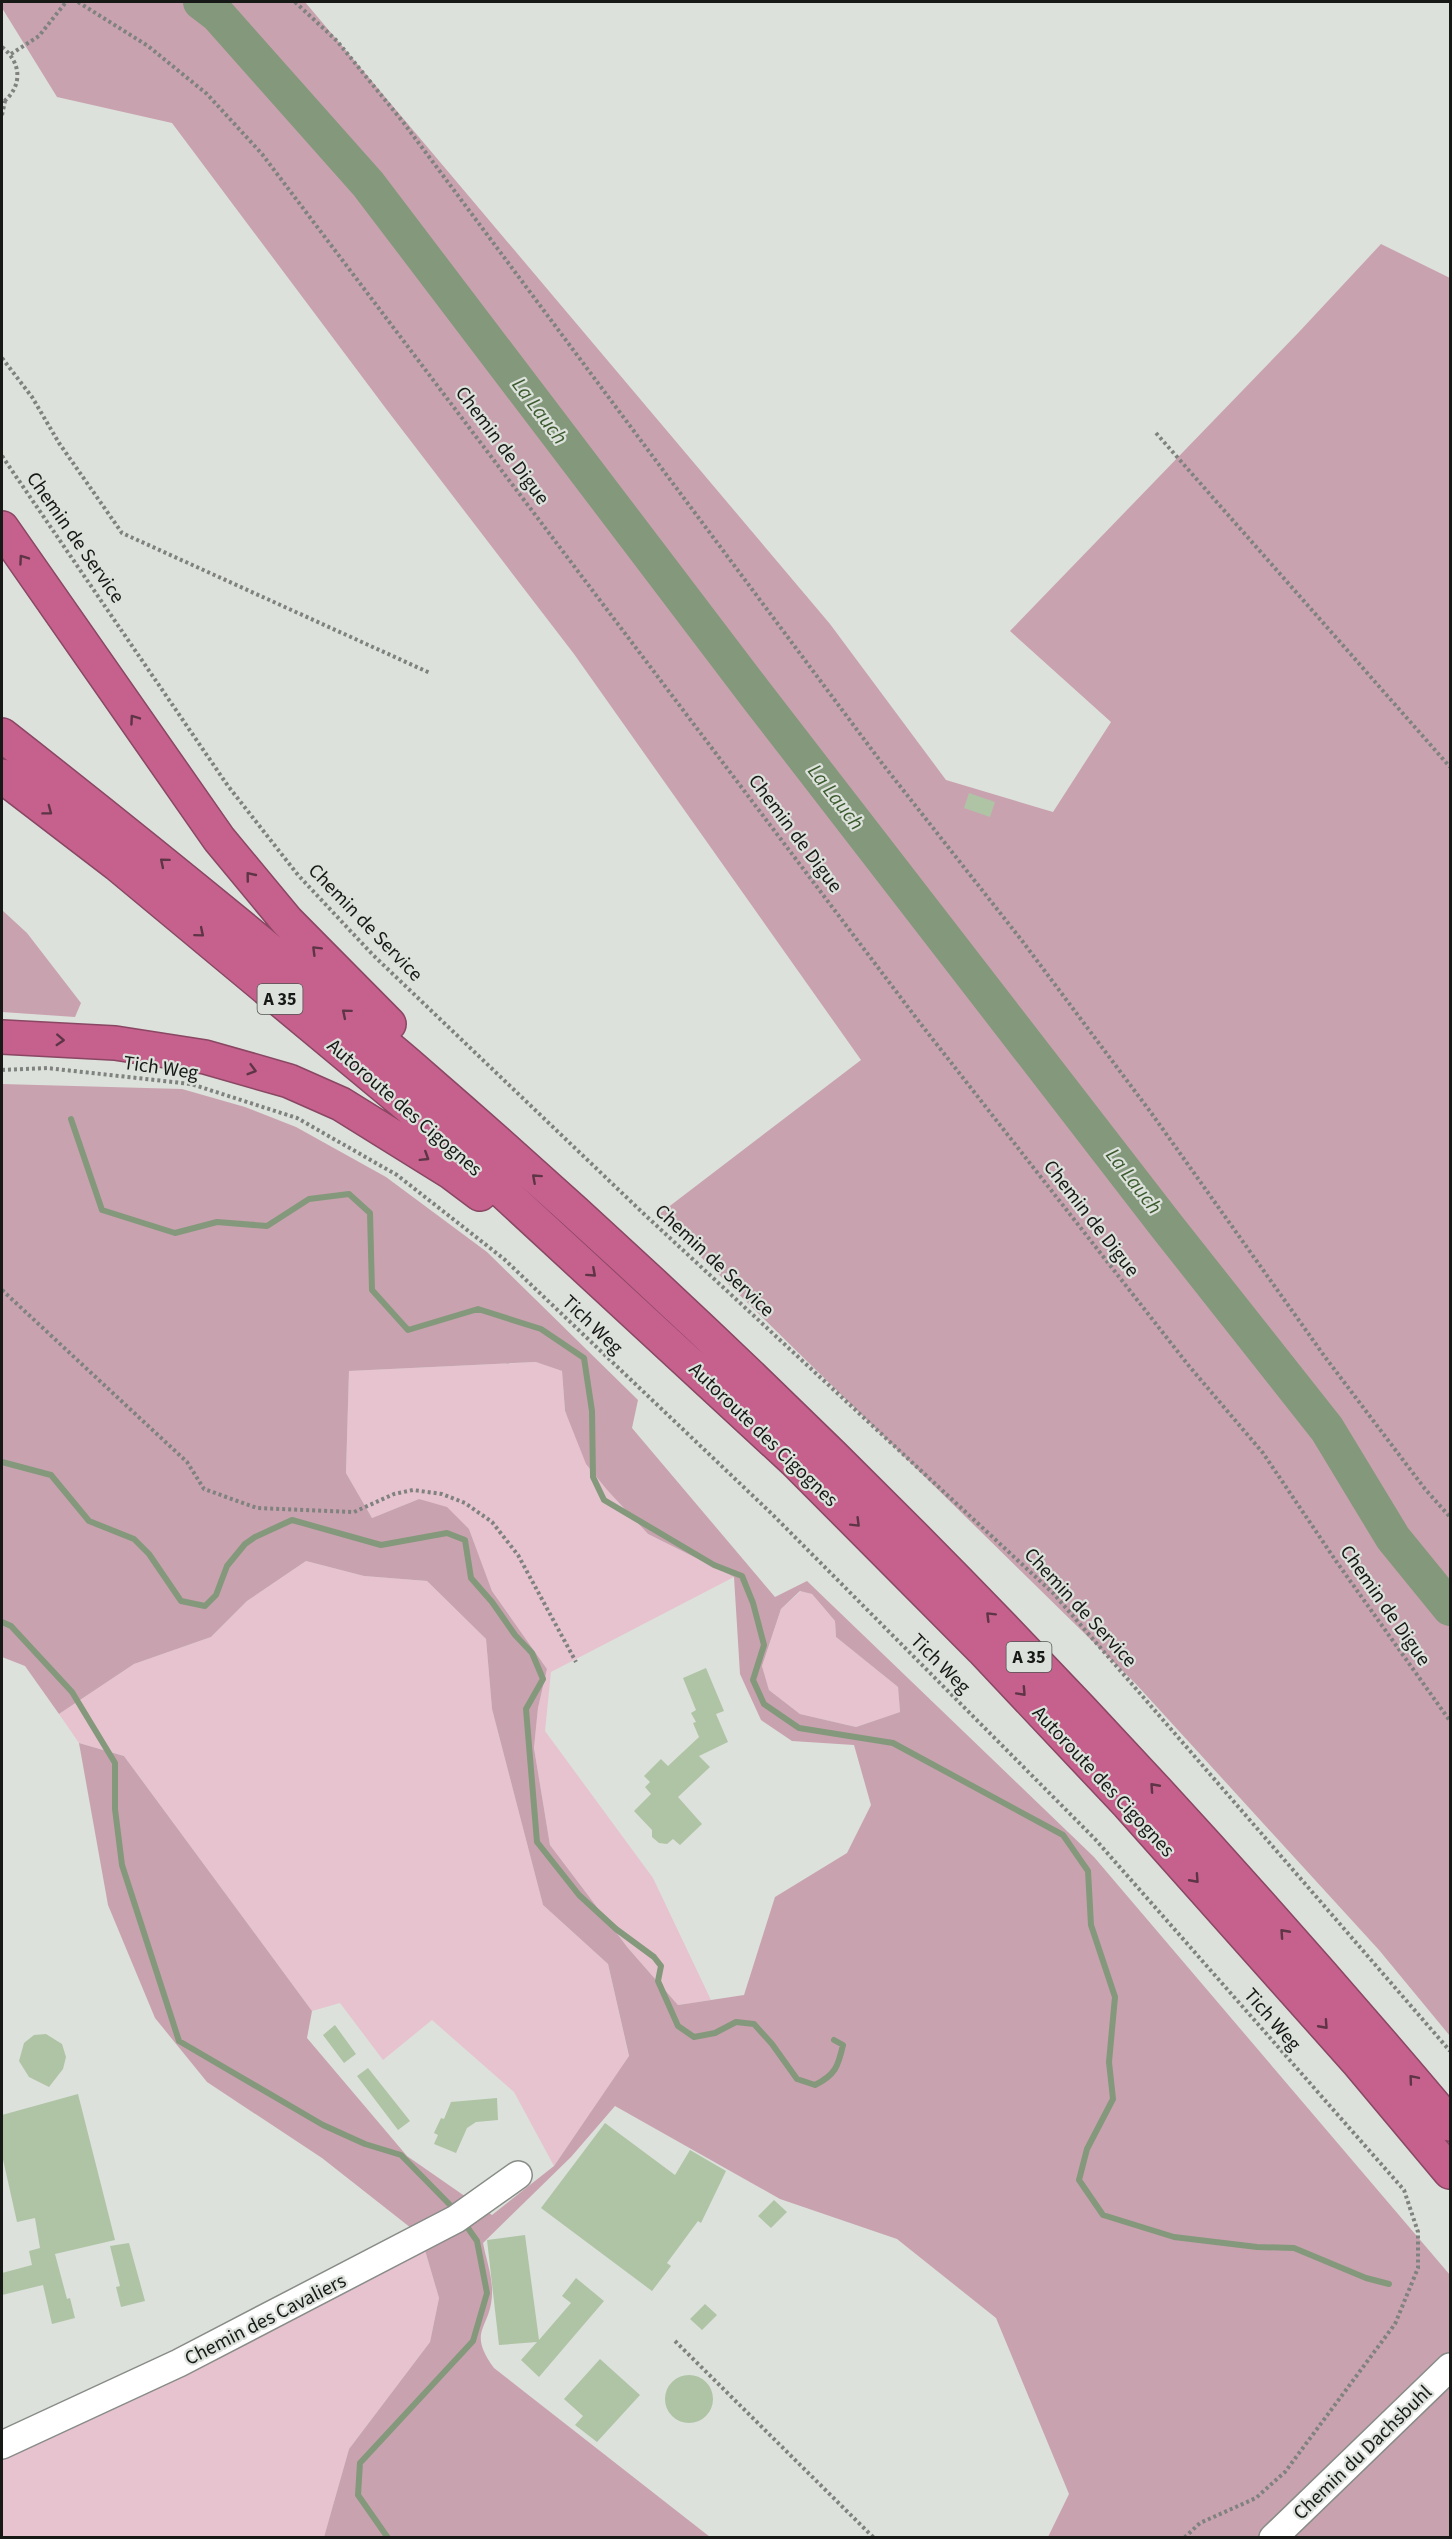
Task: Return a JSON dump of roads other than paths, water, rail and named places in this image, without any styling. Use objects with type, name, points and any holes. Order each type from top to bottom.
[{"type":"highway","points":[[2,528],[219,839],[287,921],[416,1052],[424,1077]]},
{"type":"highway","name":"Autoroute des Cigognes","points":[[2,735],[135,838],[424,1077],[589,1225],[808,1431],[1003,1629],[1151,1784],[1371,2030],[1450,2124]]},
{"type":"highway","name":"Autoroute des Cigognes","points":[[2,776],[118,865],[432,1126],[795,1462],[982,1649],[1128,1804],[1357,2061],[1450,2172]]},
{"type":"highway","points":[[2,1036],[115,1043],[205,1057],[289,1081],[341,1104],[452,1173],[503,1212],[549,1234]]},
{"type":"street","name":"Chemin des Cavaliers","points":[[2,2445],[179,2363],[463,2216],[518,2175]]},
{"type":"street","name":"Chemin du Dachsbuhl","points":[[1273,2538],[1450,2367]]},
{"type":"waterway","name":"La Lauch","points":[[201,2],[218,15],[368,184],[757,696],[1165,1224],[1327,1429],[1393,1538],[1450,1608]]},
{"type":"waterway","points":[[71,1119],[102,1210],[175,1233],[217,1222],[267,1226],[309,1199],[349,1194],[370,1213],[372,1290],[408,1330],[478,1309],[541,1329],[584,1358],[592,1411],[593,1477],[604,1500],[714,1565],[742,1576],[753,1603],[764,1645],[753,1680],[764,1704],[799,1728],[893,1743],[1063,1835],[1088,1871],[1091,1925],[1115,1997],[1109,2062],[1113,2099],[1087,2149],[1079,2180],[1103,2215],[1174,2237],[1257,2247],[1294,2248],[1366,2278],[1389,2284]]},
{"type":"waterway","points":[[2,1462],[51,1475],[89,1521],[134,1539],[149,1554],[181,1601],[205,1606],[216,1595],[227,1566],[245,1544],[292,1520],[381,1545],[447,1533],[465,1540],[471,1578],[492,1602],[515,1635],[532,1653],[543,1679],[526,1709],[537,1842],[579,1895],[616,1929],[654,1957],[661,1966],[658,1981],[678,2026],[694,2037],[715,2033],[736,2022],[754,2024],[772,2044],[797,2079],[815,2085],[827,2078],[837,2065],[843,2045],[834,2040]]},
{"type":"waterway","points":[[2,1622],[11,1626],[72,1692],[115,1763],[115,1809],[122,1865],[179,2041],[323,2125],[365,2144],[401,2155],[455,2210]]},
{"type":"waterway","points":[[388,2538],[358,2495],[360,2463],[473,2341],[487,2293],[477,2241],[463,2221]]}]
